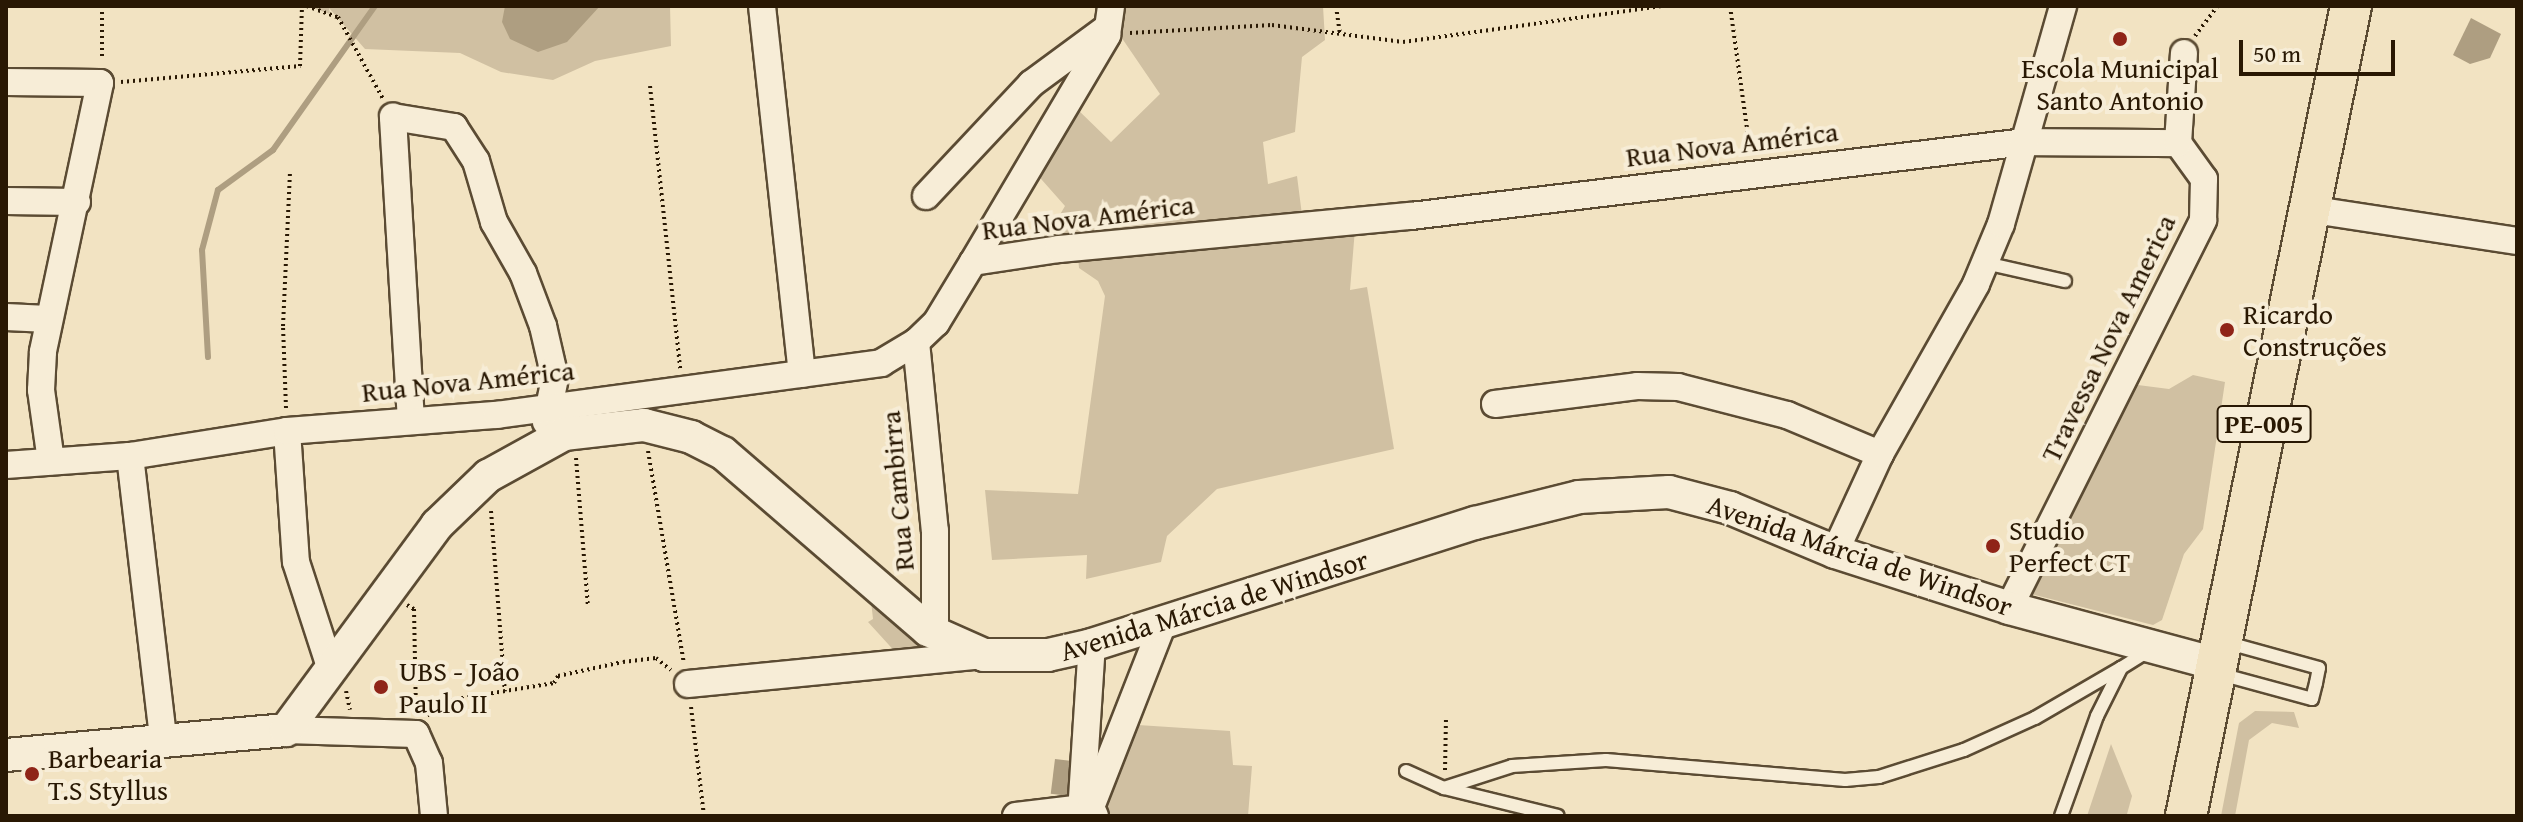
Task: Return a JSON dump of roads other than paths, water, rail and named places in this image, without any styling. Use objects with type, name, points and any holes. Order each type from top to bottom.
[{"type":"main road","name":"PE-005","points":[[2186,816],[2351,6]]},
{"type":"street","points":[[762,6],[802,374]]},
{"type":"street","points":[[1835,552],[1880,454],[1985,263],[2025,142],[2063,6]]},
{"type":"street","points":[[926,196],[1031,84],[1109,22]]},
{"type":"street","points":[[973,262],[1109,22]]},
{"type":"street","points":[[2178,143],[2184,53]]},
{"type":"street","points":[[6,82],[100,83],[77,202],[48,319],[41,390],[51,461]]},
{"type":"street","points":[[411,421],[393,117],[454,127],[466,142],[494,222],[523,273],[543,326],[555,378],[550,407],[535,447]]},
{"type":"street","name":"Rua Nova América","points":[[6,465],[130,456],[287,431],[550,407],[682,386],[881,363],[916,342],[936,323],[973,262],[2025,142],[2178,143]]},
{"type":"street","name":"Travessa Nova America","points":[[2009,608],[2203,220],[2204,179],[2178,143]]},
{"type":"street","points":[[6,201],[77,202]]},
{"type":"street","points":[[2308,209],[2517,241]]},
{"type":"street","points":[[6,317],[48,319]]},
{"type":"street","name":"Rua Cambirra","points":[[916,342],[935,531],[935,634]]},
{"type":"street","points":[[1495,404],[1637,386],[1678,387],[1787,415],[1880,454]]},
{"type":"street","name":"Avenida Márcia de Windsor","points":[[286,730],[437,525],[488,476],[535,447],[574,431],[644,425],[691,437],[738,464],[935,634],[984,655],[1048,655],[1092,645],[1162,626],[1475,523],[1579,497],[1622,492],[1669,492],[1730,508],[1835,552],[2009,608],[2152,649],[2217,659]]},
{"type":"street","points":[[287,431],[296,562],[331,670]]},
{"type":"street","points":[[130,456],[163,739]]},
{"type":"street","points":[[1087,812],[1162,626]]},
{"type":"street","points":[[1087,812],[1092,645]]},
{"type":"street","points":[[688,684],[984,655]]},
{"type":"street","points":[[6,755],[286,730],[416,734],[429,763],[434,816]]},
{"type":"street","points":[[1016,816],[1087,812]]},
{"type":"lane","points":[[1985,263],[2065,281]]},
{"type":"lane","points":[[1444,788],[1512,766],[1606,760],[1845,780],[1879,777],[1978,744],[2152,649]]},
{"type":"lane","points":[[2217,659],[2319,668],[2312,699],[2217,659]]},
{"type":"lane","points":[[2061,816],[2097,716],[2121,668]]},
{"type":"lane","points":[[1406,771],[1444,788],[1558,816]]},
{"type":"waterway","points":[[208,357],[202,250],[218,190],[273,150],[375,6]]},
{"type":"place","name":"Escola Municipal Santo Antonio","points":[[2120,39]]},
{"type":"place","name":"Ricardo Construções","points":[[2227,330]]},
{"type":"place","name":"Studio Perfect CT","points":[[1993,546]]},
{"type":"place","name":"UBS - João Paulo II","points":[[381,687]]},
{"type":"place","name":"Barbearia T.S Styllus","points":[[32,774]]}]
